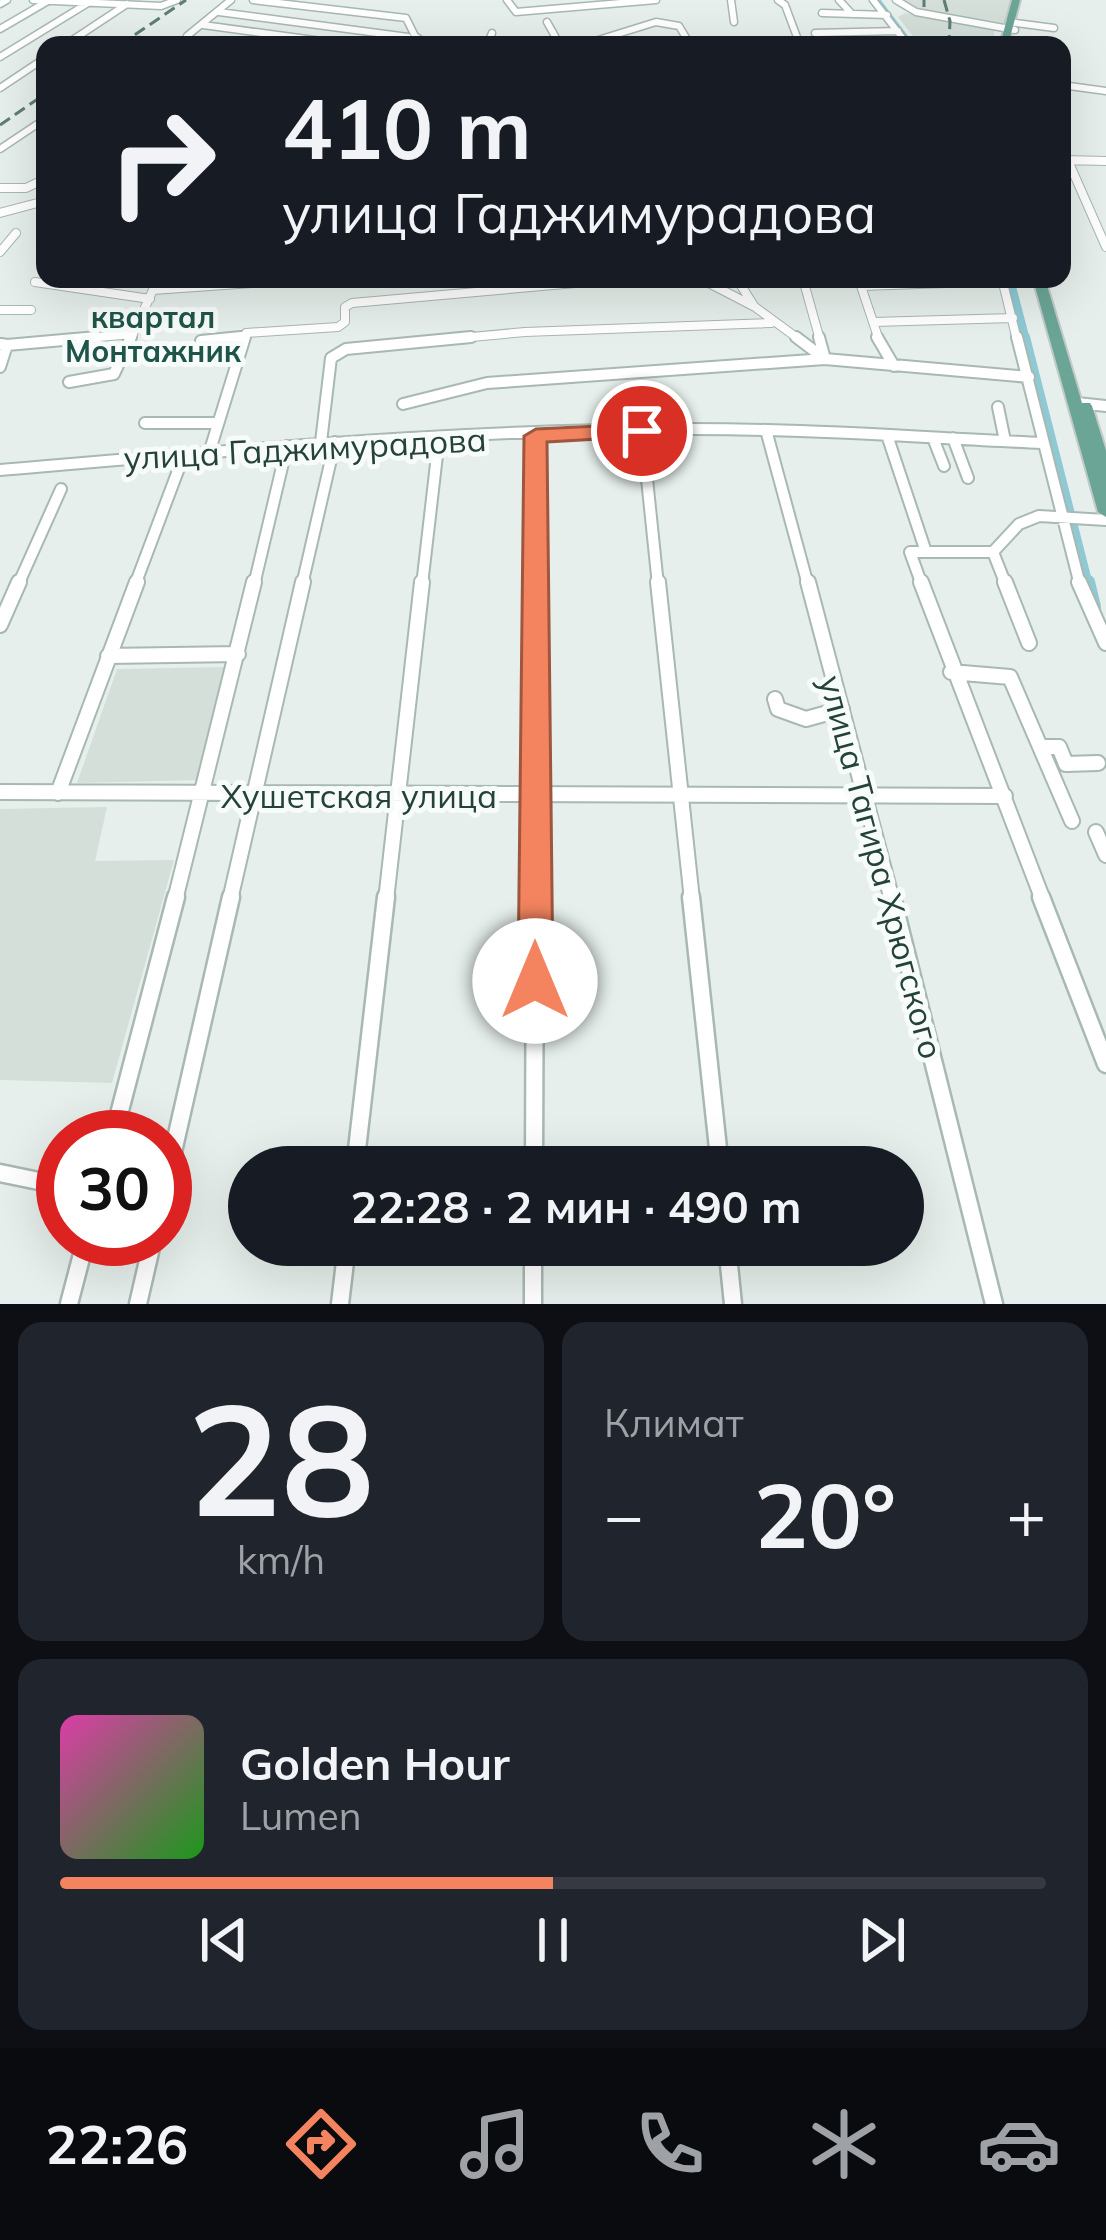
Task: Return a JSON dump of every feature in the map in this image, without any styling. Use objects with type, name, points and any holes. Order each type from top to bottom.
[{"type":"main road","points":[[1010,36],[1020,0]]},
{"type":"main road","points":[[1042,288],[1106,476]]},
{"type":"main road","points":[[1052,288],[1106,516]]},
{"type":"street","points":[[33,0],[167,5],[177,0]]},
{"type":"street","points":[[187,36],[231,0]]},
{"type":"street","points":[[253,0],[406,18],[413,24],[412,36]]},
{"type":"street","points":[[506,0],[516,12],[656,0]]},
{"type":"street","points":[[731,0],[734,22]]},
{"type":"street","points":[[839,0],[852,14]]},
{"type":"street","points":[[873,0],[901,36]]},
{"type":"street","points":[[896,0],[916,12],[1054,28]]},
{"type":"street","points":[[0,29],[49,1]]},
{"type":"street","points":[[783,1],[797,36]]},
{"type":"street","points":[[0,57],[89,2]]},
{"type":"street","points":[[79,36],[131,2]]},
{"type":"street","points":[[219,12],[404,36]]},
{"type":"street","points":[[823,13],[887,15]]},
{"type":"street","points":[[547,22],[555,36]]},
{"type":"street","points":[[613,36],[662,22],[679,26],[685,36]]},
{"type":"street","points":[[202,25],[284,36]]},
{"type":"street","points":[[815,33],[898,32]]},
{"type":"street","points":[[3,84],[36,64]]},
{"type":"street","points":[[1071,86],[1106,91]]},
{"type":"street","points":[[0,149],[36,125]]},
{"type":"street","points":[[1071,160],[1106,161]]},
{"type":"street","points":[[1071,173],[1106,247]]},
{"type":"street","points":[[0,188],[26,188],[36,183]]},
{"type":"street","points":[[20,207],[26,188]]},
{"type":"street","points":[[0,213],[36,203]]},
{"type":"street","points":[[0,252],[16,233]]},
{"type":"street","points":[[201,341],[338,327],[345,322],[348,304],[523,288]]},
{"type":"street","points":[[718,288],[755,307]]},
{"type":"street","points":[[743,288],[771,323],[825,359]]},
{"type":"street","points":[[805,288],[825,359]]},
{"type":"street","points":[[863,288],[882,349],[895,366]]},
{"type":"street","points":[[1005,288],[1081,591],[1106,643]]},
{"type":"street","points":[[69,382],[109,376],[122,359],[154,289]]},
{"type":"street","points":[[0,310],[31,310]]},
{"type":"street","points":[[873,322],[1013,318]]},
{"type":"street","points":[[183,1110],[328,442],[331,358],[346,349],[525,332],[771,323]]},
{"type":"street","points":[[0,367],[3,344],[134,334]]},
{"type":"street","points":[[210,450],[244,335]]},
{"type":"street","points":[[122,359],[172,351]]},
{"type":"street","points":[[403,404],[505,381],[825,359],[1029,377]]},
{"type":"street","points":[[1078,403],[1106,406]]},
{"type":"street","points":[[998,407],[1005,441]]},
{"type":"street","points":[[145,423],[218,423]]},
{"type":"street","name":"улица Гаджимурадова","points":[[0,470],[328,442],[642,431],[766,430],[1042,443]]},
{"type":"street","name":"улица Тагира Хрюгского","points":[[766,430],[866,796],[994,1304]]},
{"type":"street","points":[[642,431],[718,1146]]},
{"type":"street","points":[[887,435],[951,672],[1006,796],[1106,1064]]},
{"type":"street","points":[[534,1146],[536,436]]},
{"type":"street","points":[[358,1146],[439,438]]},
{"type":"street","points":[[933,438],[944,466]]},
{"type":"street","points":[[953,438],[968,478]]},
{"type":"street","points":[[120,1110],[238,655],[286,446]]},
{"type":"street","points":[[58,793],[179,468]]},
{"type":"street","points":[[0,625],[61,489]]},
{"type":"street","points":[[918,552],[1000,550],[1016,526],[1039,514],[1084,519],[1106,516]]},
{"type":"street","points":[[993,552],[1029,643]]},
{"type":"street","points":[[108,656],[238,655]]},
{"type":"street","points":[[951,672],[1010,677],[1072,821]]},
{"type":"street","points":[[775,699],[778,709],[797,718],[842,709]]},
{"type":"street","points":[[1044,747],[1059,747],[1066,764],[1098,763]]},
{"type":"street","name":"Хушетская улица","points":[[0,793],[1006,796]]},
{"type":"street","points":[[1096,832],[1106,856]]},
{"type":"street","points":[[0,1173],[36,1180]]},
{"type":"street","points":[[69,1304],[79,1266]]},
{"type":"street","points":[[138,1304],[147,1266]]},
{"type":"street","points":[[340,1304],[345,1266]]},
{"type":"street","points":[[532,1304],[533,1266]]},
{"type":"street","points":[[729,1266],[733,1304]]},
{"type":"shaded area","points":[[903,0],[1013,0],[1004,23],[912,9]]},
{"type":"shaded area","points":[[905,13],[995,29],[994,36],[913,36],[898,17]]},
{"type":"shaded area","points":[[229,667],[200,780],[77,783],[117,669]]},
{"type":"shaded area","points":[[107,807],[95,861],[174,860],[112,1083],[0,1080],[0,809]]},
{"type":"waterway","points":[[877,0],[904,36]]},
{"type":"waterway","points":[[1012,288],[1026,340]]},
{"type":"waterway","points":[[1025,337],[1088,585]]},
{"type":"waterway","points":[[1088,582],[1094,607]]},
{"type":"railway","points":[[133,36],[186,0]]},
{"type":"railway","points":[[924,0],[924,7]]},
{"type":"railway","points":[[944,0],[949,36]]},
{"type":"railway","points":[[0,125],[36,100]]},
{"type":"district","name":"квартал Монтажник","points":[[153,334]]},
{"type":"route","points":[[535,981],[536,436],[642,431]]}]
